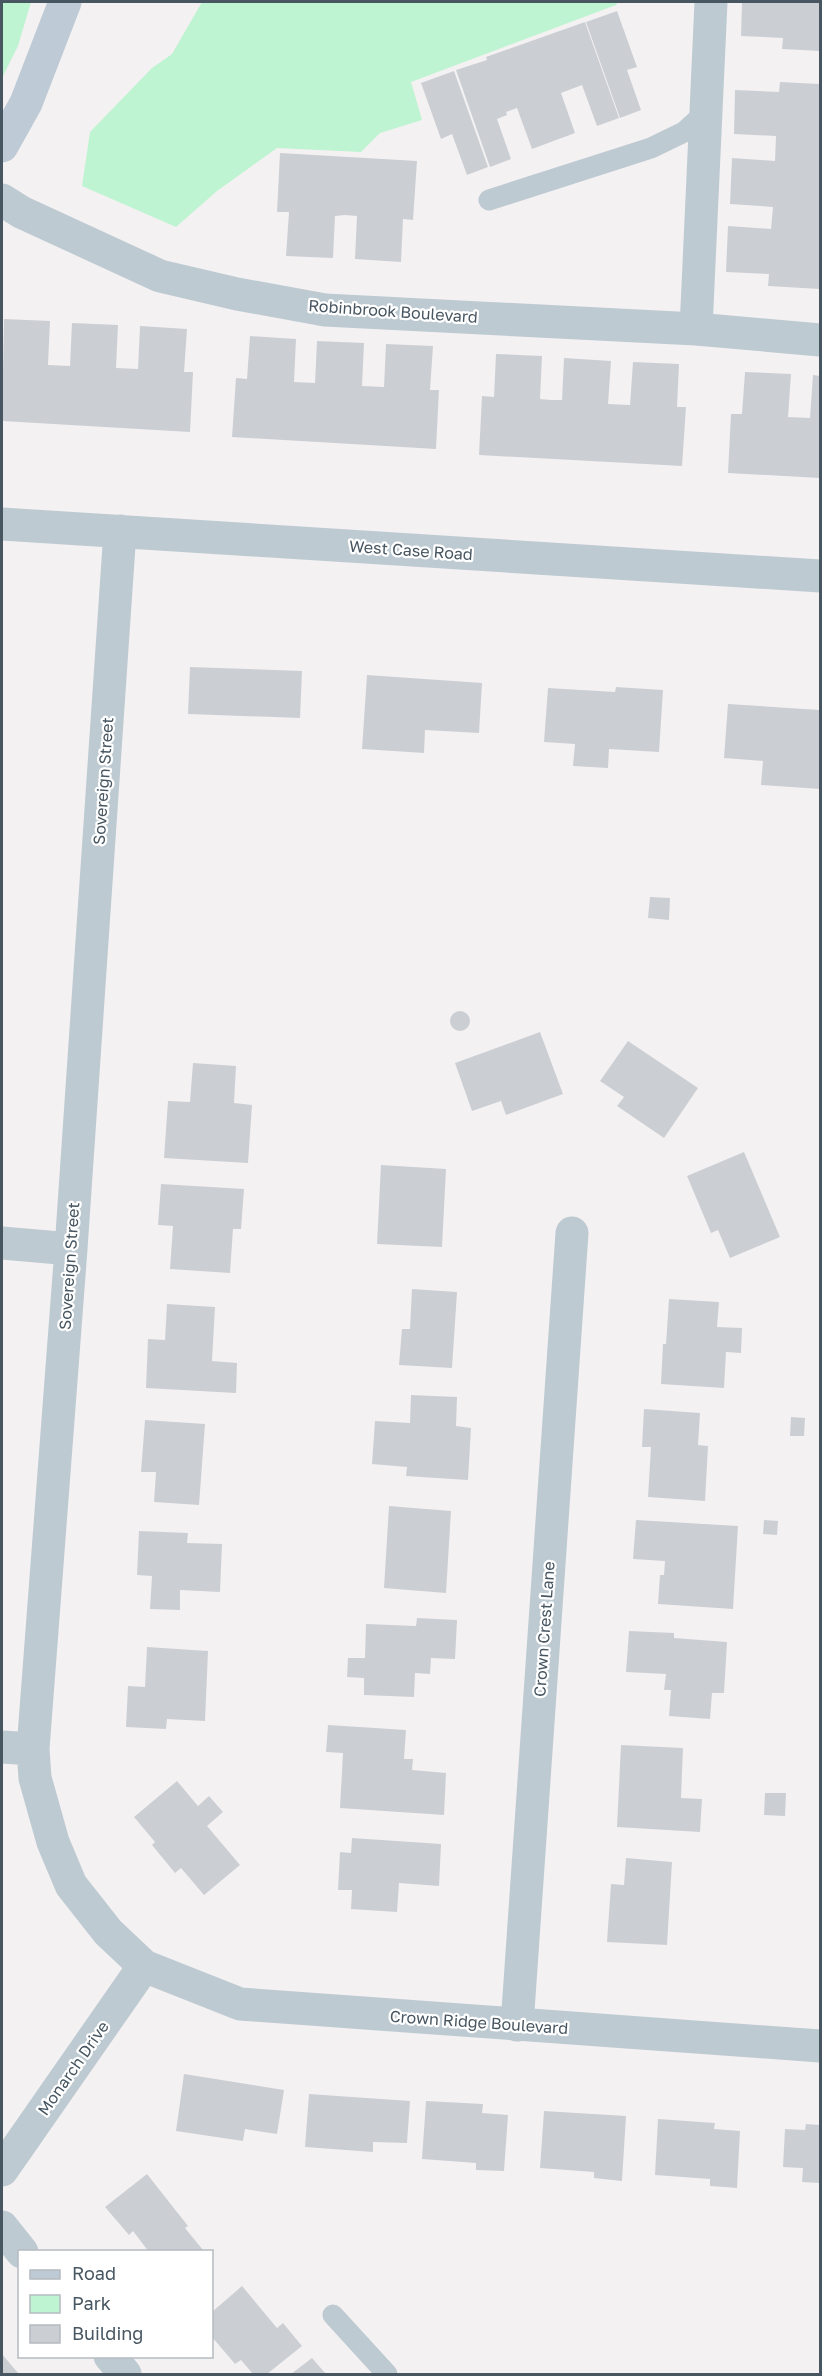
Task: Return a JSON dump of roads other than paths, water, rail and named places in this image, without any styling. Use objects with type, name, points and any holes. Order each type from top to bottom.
[{"type":"main road","points":[[2,146],[26,103],[65,2]]},
{"type":"street","points":[[696,328],[711,2]]},
{"type":"street","name":"Robinbrook Boulevard","points":[[2,200],[21,212],[160,276],[237,294],[325,310],[696,328],[820,339]]},
{"type":"street","name":"West Case Road","points":[[2,524],[820,576]]},
{"type":"street","name":"Sovereign Street","points":[[120,531],[70,1249],[17,1748],[34,1778],[53,1842],[71,1886],[108,1932],[144,1966]]},
{"type":"street","name":"Crown Crest Lane","points":[[517,2025],[572,1233]]},
{"type":"street","points":[[2,1243],[70,1249]]},
{"type":"street","name":"Crown Ridge Boulevard","points":[[144,1966],[240,2004],[820,2046]]},
{"type":"street","name":"Monarch Drive","points":[[2,2170],[144,1966]]},
{"type":"street","points":[[2,2227],[20,2250]]},
{"type":"lane","points":[[489,200],[651,148],[684,132],[706,112]]},
{"type":"lane","points":[[333,2314],[387,2374]]}]
